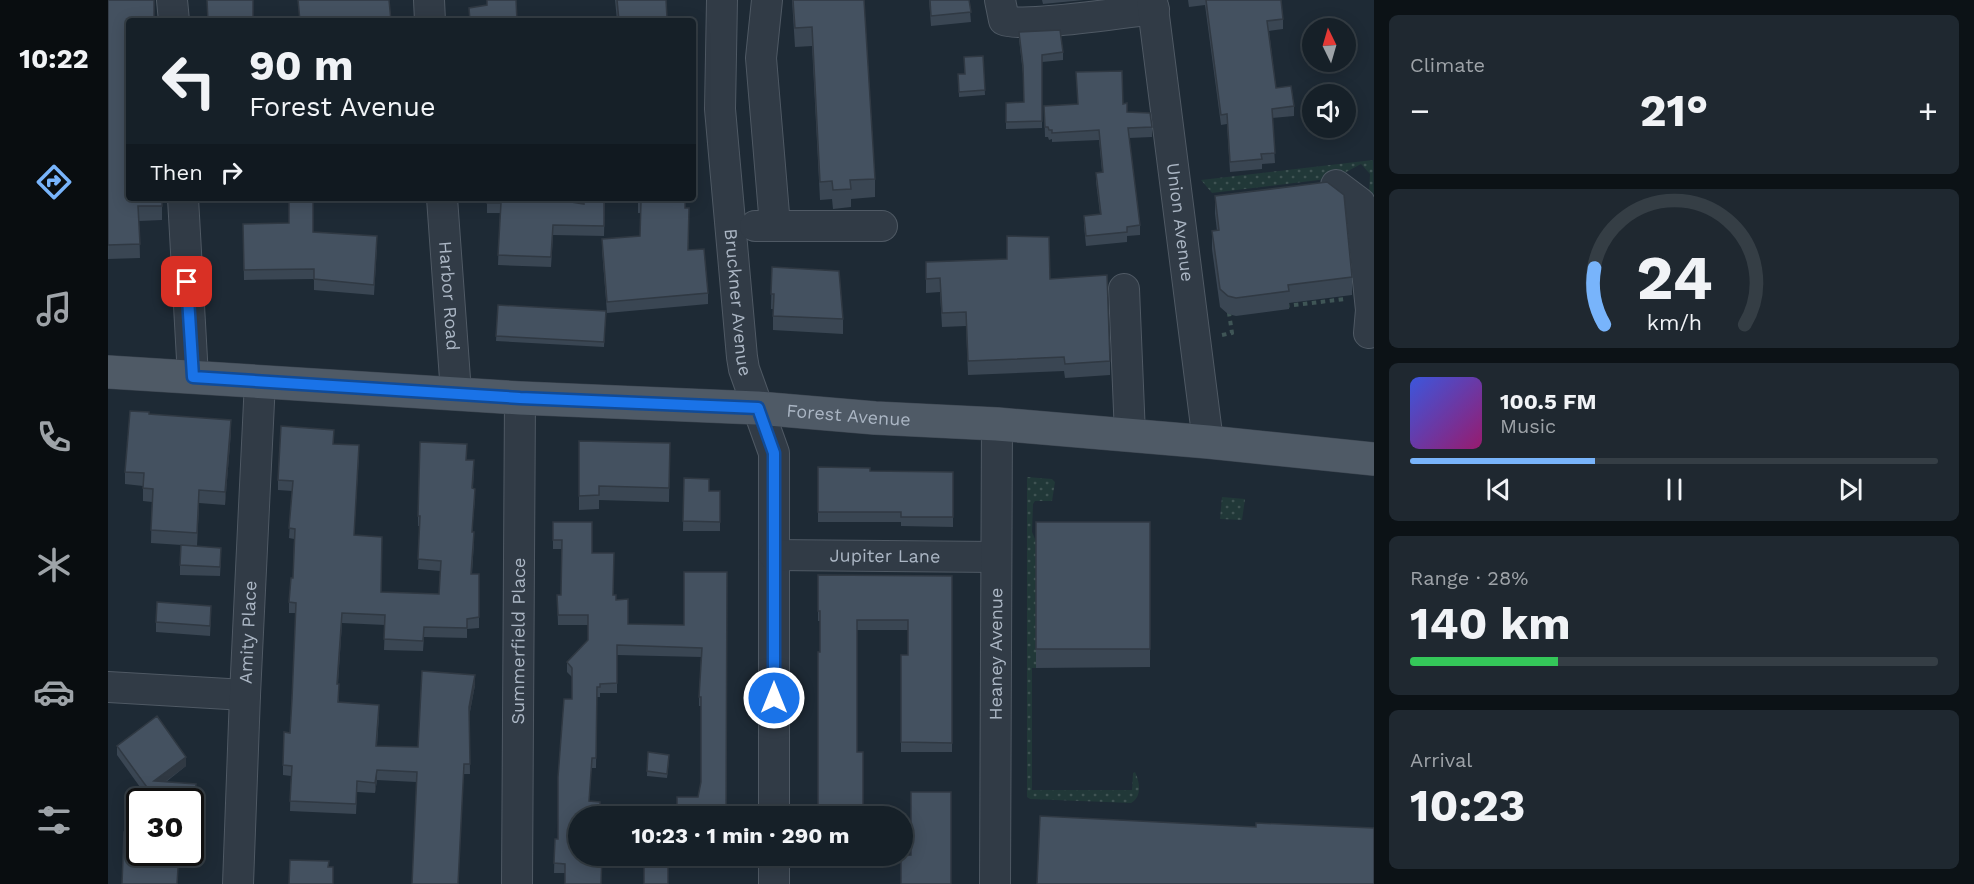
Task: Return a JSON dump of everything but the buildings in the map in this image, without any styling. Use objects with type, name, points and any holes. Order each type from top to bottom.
[{"type":"main road","name":"Forest Avenue","points":[[108,372],[520,398],[758,408],[875,418],[997,424],[1374,459]]},
{"type":"street","points":[[172,0],[174,18]]},
{"type":"street","points":[[429,0],[430,18]]},
{"type":"street","name":"Bruckner Avenue","points":[[722,0],[720,109],[742,357],[744,369],[774,453],[774,806]]},
{"type":"street","points":[[767,0],[761,58],[775,226]]},
{"type":"street","points":[[1000,0],[1004,20],[1010,22],[1153,5]]},
{"type":"street","name":"Union Avenue","points":[[1153,5],[1208,442]]},
{"type":"street","points":[[1336,185],[1360,203],[1371,310],[1369,333]]},
{"type":"street","points":[[183,201],[193,377]]},
{"type":"street","name":"Harbor Road","points":[[442,201],[456,393]]},
{"type":"street","points":[[731,226],[882,226]]},
{"type":"street","points":[[1124,289],[1130,435]]},
{"type":"street","name":"Amity Place","points":[[238,884],[260,381]]},
{"type":"street","name":"Summerfield Place","points":[[517,884],[520,398]]},
{"type":"street","name":"Heaney Avenue","points":[[995,884],[997,424]]},
{"type":"street","name":"Jupiter Lane","points":[[774,555],[996,557]]},
{"type":"street","points":[[108,687],[245,695]]},
{"type":"street","points":[[774,866],[774,884]]},
{"type":"path","points":[[1284,306],[1350,298]]},
{"type":"path","points":[[1222,335],[1232,333],[1229,313],[1240,312]]},
{"type":"green space","points":[[1373,160],[1374,213],[1369,193],[1370,174],[1361,164],[1335,178],[1212,193],[1201,180]]},
{"type":"green space","points":[[1027,477],[1052,479],[1055,482],[1052,501],[1035,501],[1033,504],[1032,532],[1036,541],[1036,668],[1032,668],[1032,790],[1132,790],[1133,773],[1135,772],[1139,789],[1137,797],[1131,803],[1030,799],[1027,797]]},
{"type":"green space","points":[[1222,497],[1245,499],[1242,520],[1220,519]]},
{"type":"route","points":[[187,282],[193,377],[520,398],[758,408],[774,453],[774,698]]}]
